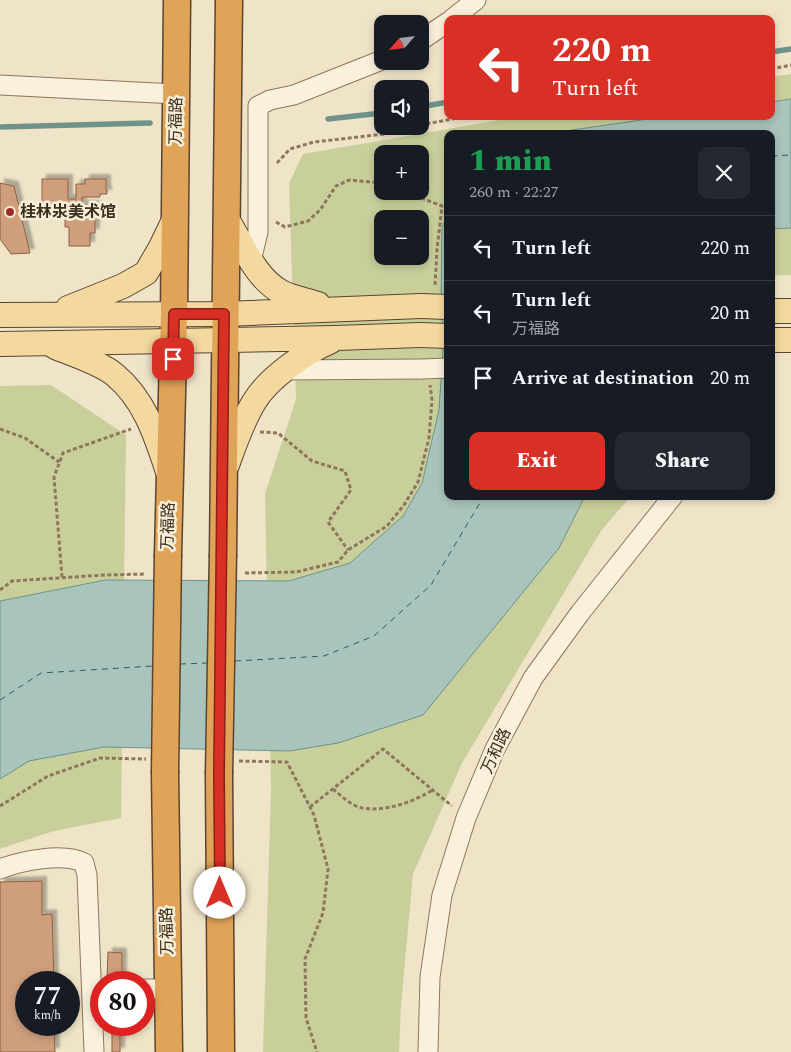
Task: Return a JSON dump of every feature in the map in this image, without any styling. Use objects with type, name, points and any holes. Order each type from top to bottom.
[{"type":"highway","name":"万福路","points":[[169,1052],[156,989],[164,773],[160,564],[170,476],[174,314],[177,0]]},
{"type":"highway","points":[[221,1052],[219,774],[231,564],[223,474],[228,0]]},
{"type":"main road","points":[[226,218],[251,262],[260,274],[281,292],[334,309]]},
{"type":"main road","points":[[51,315],[102,296],[146,272],[174,220]]},
{"type":"main road","points":[[0,315],[224,314],[334,309],[434,300]]},
{"type":"main road","points":[[775,311],[791,311]]},
{"type":"main road","points":[[0,344],[444,336]]},
{"type":"main road","points":[[223,474],[239,431],[255,400],[284,370],[312,350],[336,338]]},
{"type":"main road","points":[[775,340],[791,340]]},
{"type":"main road","points":[[44,343],[82,358],[114,374],[140,402],[153,427],[170,476]]},
{"type":"street","points":[[457,15],[476,0]]},
{"type":"street","points":[[429,35],[444,25]]},
{"type":"street","points":[[251,262],[258,232],[258,106],[270,100],[294,95],[374,63]]},
{"type":"street","points":[[0,85],[176,94]]},
{"type":"street","points":[[284,370],[433,371]]},
{"type":"street","name":"万和路","points":[[428,1052],[430,977],[442,895],[466,818],[495,749],[533,678],[580,613],[670,500]]},
{"type":"street","points":[[0,869],[15,863],[37,859],[76,859],[84,863],[87,875],[95,971]]},
{"type":"street","points":[[94,1052],[95,1036]]},
{"type":"path","points":[[775,67],[791,65]]},
{"type":"path","points":[[429,123],[447,120]]},
{"type":"path","points":[[275,164],[290,150],[314,142],[375,135]]},
{"type":"path","points":[[274,220],[286,227],[308,221],[320,210],[336,186],[349,180],[374,182]]},
{"type":"path","points":[[426,200],[442,206],[434,300]]},
{"type":"path","points":[[231,564],[296,572],[338,562],[348,550],[387,526],[404,505],[418,482],[429,438],[433,371]]},
{"type":"path","points":[[62,577],[54,477],[63,453],[137,426],[153,427]]},
{"type":"path","points":[[0,428],[25,438],[60,462]]},
{"type":"path","points":[[239,431],[278,433],[312,461],[345,471],[351,490],[328,522],[348,550]]},
{"type":"path","points":[[0,590],[12,581],[105,574],[160,564]]},
{"type":"path","points":[[310,807],[383,749],[466,818]]},
{"type":"path","points":[[333,788],[343,797],[361,808],[393,808],[416,800],[433,790]]},
{"type":"green space","points":[[791,74],[791,275],[775,275],[775,130],[444,130],[444,500],[628,500],[601,531],[462,763],[413,874],[401,1005],[399,1052],[263,1052],[271,789],[265,494],[296,399],[289,183],[303,154],[413,135],[429,135],[429,132],[500,120],[775,120],[775,76]]},
{"type":"green space","points":[[51,385],[126,435],[121,818],[54,831],[0,849],[0,386]]},
{"type":"water","points":[[791,99],[791,228],[775,229],[775,130],[572,130],[641,120],[775,120],[775,101]]},
{"type":"water","points":[[444,223],[444,334],[441,305],[442,228]]},
{"type":"water","points":[[444,334],[444,500],[583,500],[559,548],[423,715],[338,743],[289,751],[104,747],[29,761],[0,779],[0,601],[105,580],[289,581],[350,563],[403,516],[422,483],[439,410]]},
{"type":"building","points":[[42,179],[68,179],[68,199],[76,199],[76,184],[85,184],[85,179],[106,179],[107,194],[100,194],[100,197],[82,197],[82,205],[95,205],[95,233],[90,233],[90,246],[69,246],[69,227],[65,227],[65,209],[57,209],[57,216],[42,216]]},
{"type":"building","name":"桂林汖美术馆","points":[[0,183],[14,186],[30,253],[11,254],[0,239]]},
{"type":"building","points":[[42,881],[42,915],[52,914],[54,971],[15,971],[15,1036],[54,1036],[55,1052],[0,1052],[0,882]]},
{"type":"building","points":[[108,952],[122,953],[122,971],[107,971]]},
{"type":"building","points":[[112,1036],[120,1036],[120,1052],[112,1052]]},
{"type":"waterway","points":[[775,51],[791,49]]},
{"type":"waterway","points":[[429,105],[444,103]]},
{"type":"waterway","points":[[328,119],[374,114]]},
{"type":"waterway","points":[[0,127],[150,123]]},
{"type":"ferry route","points":[[775,156],[791,155]]},
{"type":"ferry route","points":[[235,661],[324,656],[374,636],[431,585],[482,500]]},
{"type":"ferry route","points":[[180,664],[208,663]]},
{"type":"ferry route","points":[[0,700],[41,673],[153,666]]},
{"type":"place","name":"桂林汖美术馆","points":[[10,212]]},
{"type":"route","points":[[173,359],[174,314],[224,314],[223,554],[219,774],[220,893]]}]
